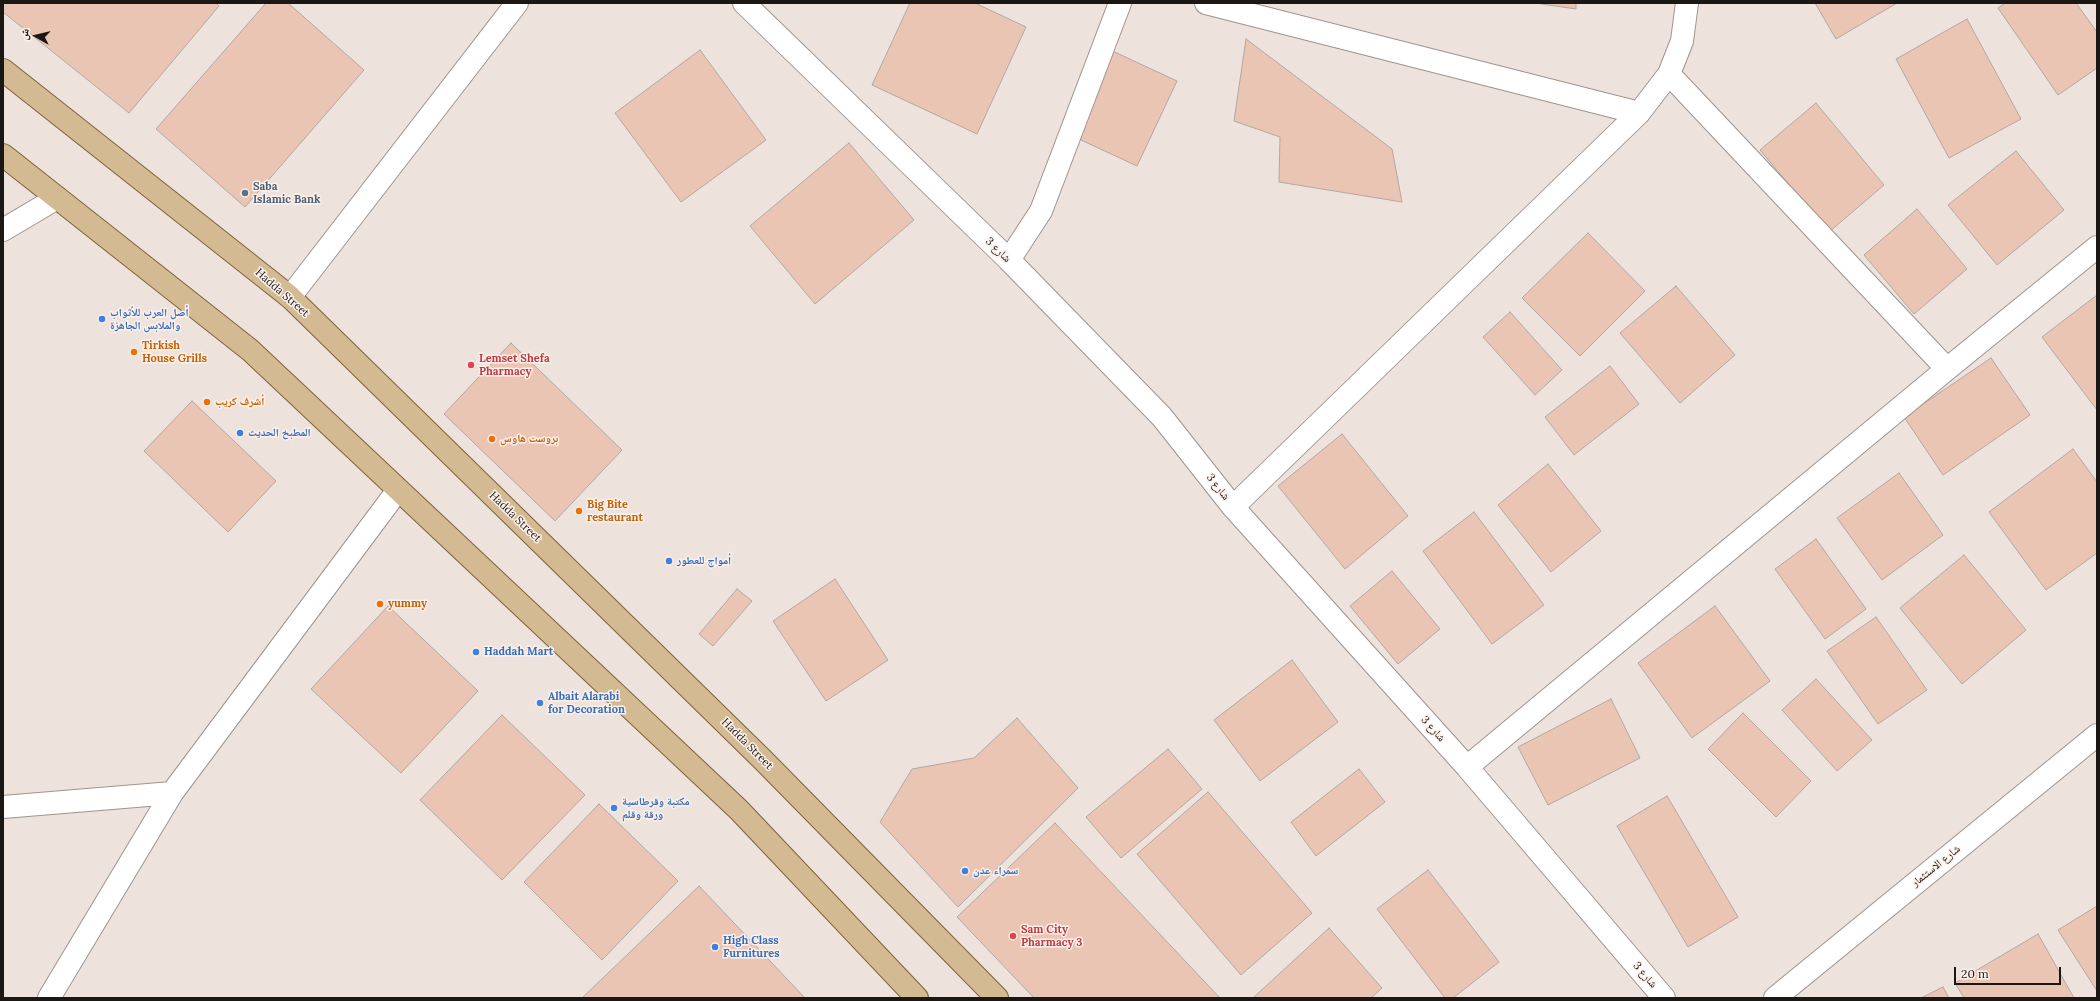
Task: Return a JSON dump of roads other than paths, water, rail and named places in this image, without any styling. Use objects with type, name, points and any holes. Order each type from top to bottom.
[{"type":"main road","name":"Hadda Street","points":[[3,70],[290,297],[763,760],[997,998]]},
{"type":"main road","points":[[3,155],[250,350],[739,810],[917,998]]},
{"type":"street","points":[[290,297],[516,3]]},
{"type":"street","name":"شارع 3","points":[[744,3],[1009,260],[1162,417],[1233,507],[1467,767],[1664,998]]},
{"type":"street","points":[[1009,260],[1041,210],[1120,3]]},
{"type":"street","points":[[1206,3],[1639,113]]},
{"type":"street","points":[[1233,507],[1639,113],[1669,74],[1682,41],[1687,3]]},
{"type":"street","points":[[1669,74],[1947,369]]},
{"type":"street","points":[[3,230],[57,198]]},
{"type":"street","points":[[1467,767],[1947,369],[2097,247]]},
{"type":"street","points":[[49,998],[172,793],[398,490]]},
{"type":"street","name":"شارع الاستثمار","points":[[1775,998],[2097,735]]},
{"type":"street","points":[[3,807],[172,793]]},
{"type":"place","name":"Saba Islamic Bank","points":[[245,193]]},
{"type":"place","name":"أصل العرب للأثواب والملابس الجاهزة","points":[[102,319]]},
{"type":"place","name":"Tirkish House Grills","points":[[134,352]]},
{"type":"place","name":"Lemset Shefa Pharmacy","points":[[471,365]]},
{"type":"place","name":"أشرف كريب","points":[[207,402]]},
{"type":"place","name":"المطبخ الحديث","points":[[240,433]]},
{"type":"place","name":"بروست هاوس","points":[[492,439]]},
{"type":"place","name":"Big Bite restaurant","points":[[579,511]]},
{"type":"place","name":"أمواج للعطور","points":[[669,561]]},
{"type":"place","name":"yummy","points":[[380,604]]},
{"type":"place","name":"Haddah Mart","points":[[476,652]]},
{"type":"place","name":"Albait Alarabi for Decoration","points":[[540,703]]},
{"type":"place","name":"مكتبة وقرطاسية ورقة وقلم","points":[[614,808]]},
{"type":"place","name":"سمراء عدن","points":[[965,871]]},
{"type":"place","name":"Sam City Pharmacy 3","points":[[1013,936]]},
{"type":"place","name":"High Class Furnitures","points":[[715,947]]}]
